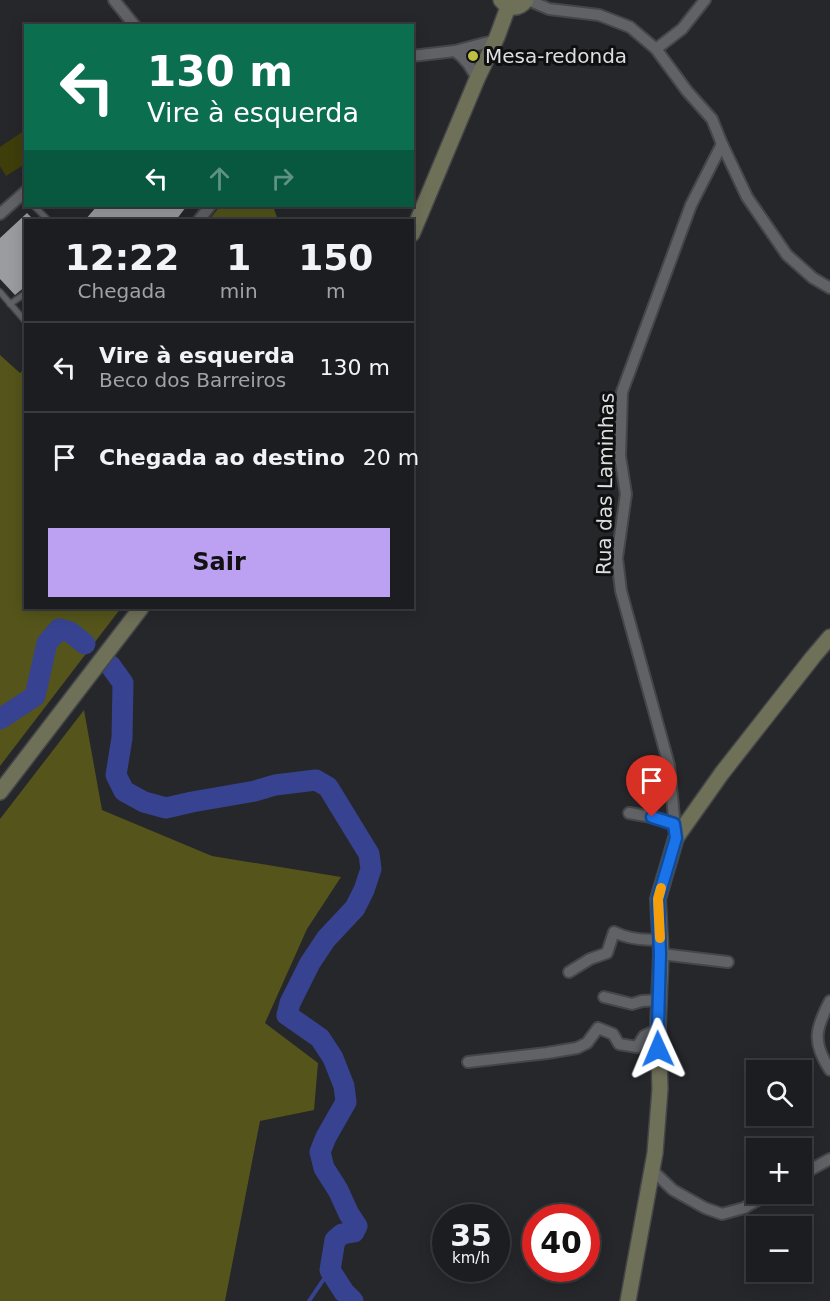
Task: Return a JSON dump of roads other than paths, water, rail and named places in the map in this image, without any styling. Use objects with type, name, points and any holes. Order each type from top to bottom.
[{"type":"street","points":[[114,0],[133,24]]},
{"type":"street","points":[[414,229],[495,41],[505,3],[518,7],[527,0],[549,9],[599,15],[630,27],[656,49],[687,91],[712,119],[747,197],[787,255],[813,278],[830,288]]},
{"type":"street","points":[[656,49],[682,28],[705,0]]},
{"type":"street","points":[[414,56],[454,51],[495,41]]},
{"type":"street","points":[[454,51],[464,58],[477,79]]},
{"type":"street","name":"Rua das Laminhas","points":[[675,831],[669,765],[621,591],[617,558],[626,494],[620,456],[622,392],[691,205],[722,144]]},
{"type":"street","points":[[0,214],[24,194]]},
{"type":"street","points":[[200,219],[209,207]]},
{"type":"street","points":[[0,792],[140,609]]},
{"type":"street","points":[[628,1301],[655,1153],[660,1089],[658,899],[675,831],[830,637]]},
{"type":"street","points":[[629,813],[652,817],[675,831]]},
{"type":"street","points":[[569,972],[590,959],[607,954],[614,932],[627,938],[647,940],[660,947],[728,962]]},
{"type":"street","points":[[604,997],[632,1004],[659,1000]]},
{"type":"street","points":[[830,1001],[819,1021],[817,1042],[824,1062],[830,1070]]},
{"type":"street","points":[[468,1062],[577,1048],[587,1043],[598,1028],[613,1034],[619,1044],[638,1047],[644,1036],[658,1029]]},
{"type":"street","points":[[812,1169],[830,1159]]},
{"type":"street","points":[[652,1170],[673,1190],[705,1208],[722,1214],[751,1204]]},
{"type":"lane","points":[[35,207],[47,219]]},
{"type":"lane","points":[[0,292],[24,320]]},
{"type":"lane","points":[[10,304],[24,294]]},
{"type":"waterway","points":[[0,719],[35,696],[47,643],[59,629],[70,632],[85,644]]},
{"type":"waterway","points":[[110,665],[123,683],[122,738],[116,775],[124,791],[144,802],[166,808],[275,785],[316,780],[328,787],[369,854],[371,869],[355,908],[326,939],[310,963],[290,1003],[287,1015],[320,1038],[333,1058],[344,1086],[346,1102],[320,1152],[324,1168],[357,1226],[354,1232],[342,1234],[335,1240],[330,1270],[344,1292],[353,1301]]},
{"type":"waterway","points":[[309,1301],[330,1270]]},
{"type":"place","name":"Mesa-redonda","points":[[473,56]]}]
